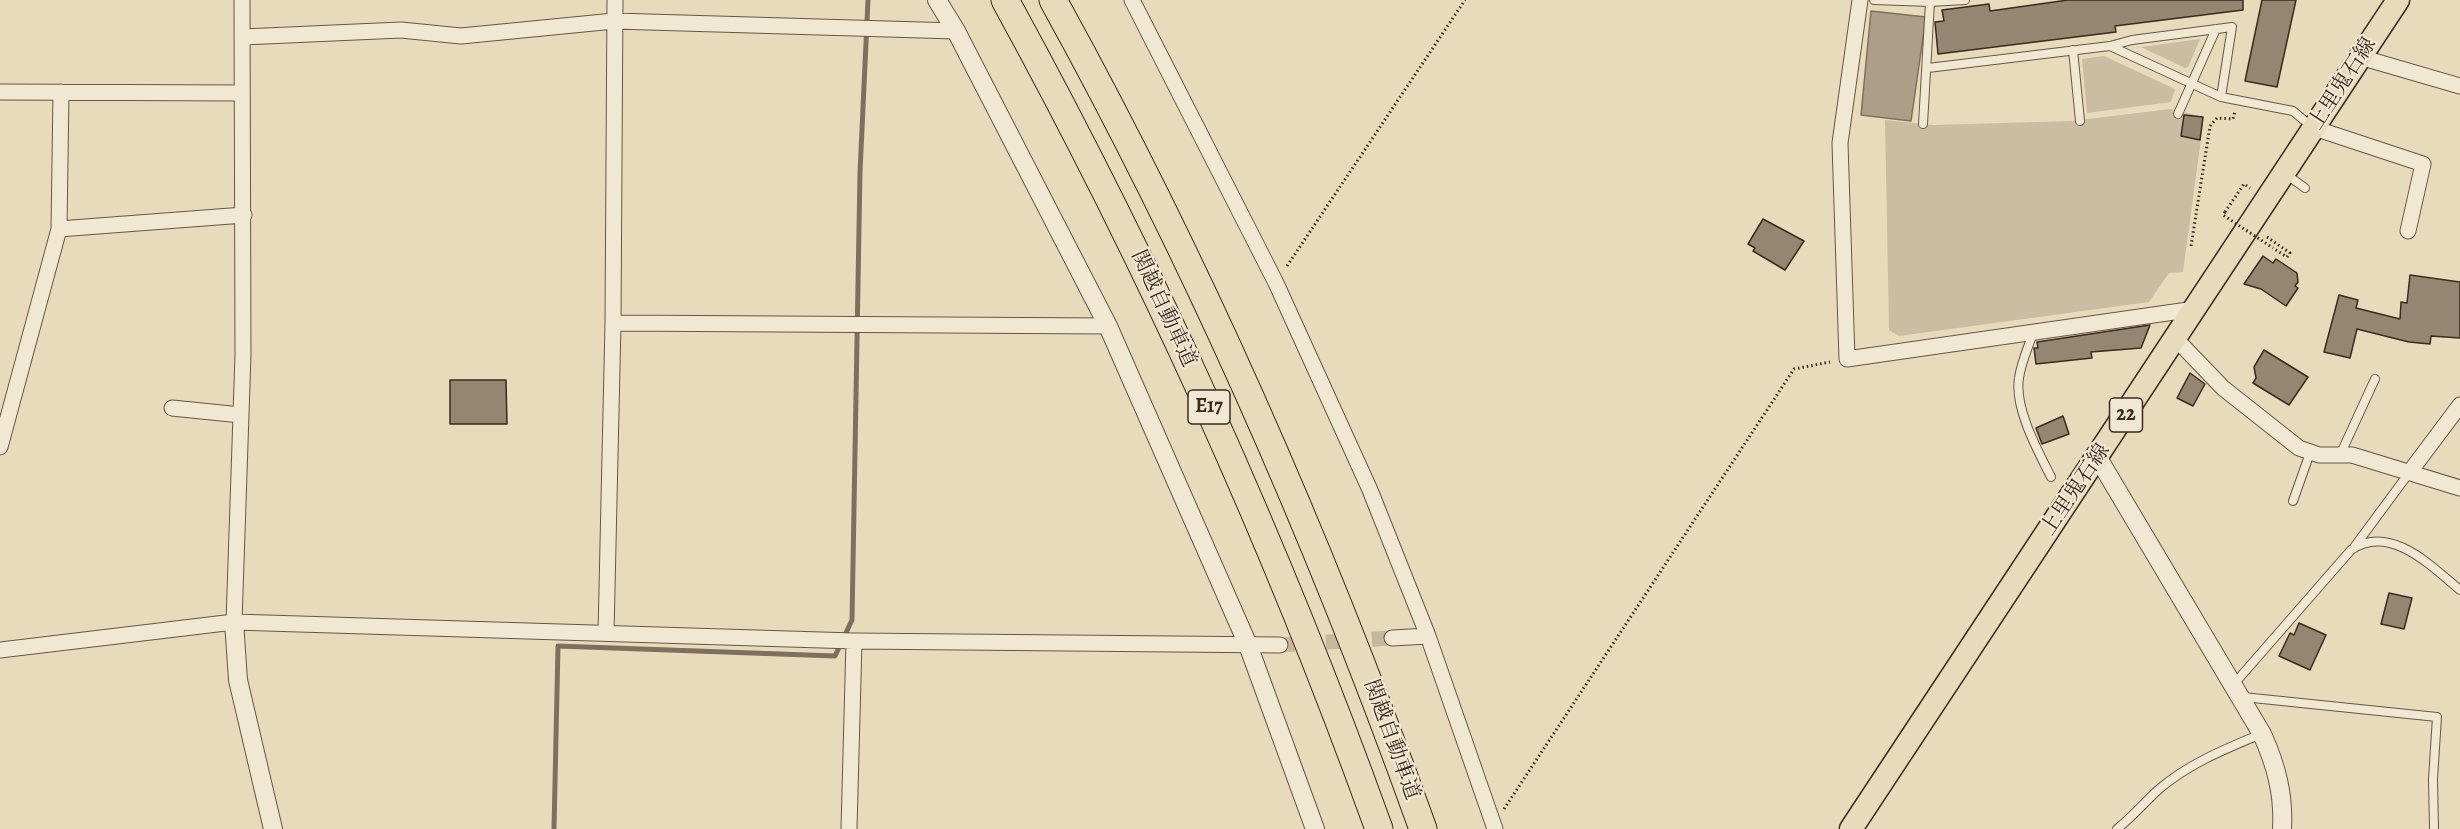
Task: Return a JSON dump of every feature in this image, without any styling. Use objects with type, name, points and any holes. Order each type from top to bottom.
[{"type":"highway","name":"関越自動車道","points":[[1005,0],[1126,232],[1199,385],[1274,556],[1340,720],[1379,829]]},
{"type":"highway","name":"関越自動車道","points":[[1053,0],[1166,215],[1242,377],[1313,540],[1378,703],[1423,829]]},
{"type":"main road","name":"上里鬼石線","points":[[1851,829],[2098,458],[2398,0]]},
{"type":"street","points":[[242,0],[244,215],[241,415],[234,622],[238,680],[273,829]]},
{"type":"street","points":[[606,633],[613,323],[615,0]]},
{"type":"street","points":[[937,0],[956,32],[1108,326],[1248,645],[1315,829]]},
{"type":"street","points":[[1132,0],[1276,283],[1370,489],[1428,636],[1494,827]]},
{"type":"street","points":[[1860,0],[1840,143],[1847,359],[2195,309]]},
{"type":"street","points":[[243,37],[401,30],[461,36],[614,21],[956,32]]},
{"type":"street","points":[[2360,57],[2460,86]]},
{"type":"street","points":[[0,92],[242,93]]},
{"type":"street","points":[[0,447],[60,229],[61,92]]},
{"type":"street","points":[[2314,128],[2423,164],[2408,231]]},
{"type":"street","points":[[60,229],[244,215]]},
{"type":"street","points":[[613,323],[1108,326]]},
{"type":"street","points":[[2176,339],[2223,388],[2299,448],[2310,453],[2341,453],[2460,488]]},
{"type":"street","points":[[2409,473],[2460,405]]},
{"type":"street","points":[[172,408],[241,415]]},
{"type":"street","points":[[2098,458],[2262,734],[2275,763],[2279,783],[2282,829]]},
{"type":"street","points":[[0,650],[234,622],[854,641],[1280,645]]},
{"type":"street","points":[[1392,638],[1428,636]]},
{"type":"street","points":[[849,829],[854,641]]},
{"type":"lane","points":[[1874,0],[1930,2],[1965,0]]},
{"type":"lane","points":[[1923,124],[1930,2]]},
{"type":"lane","points":[[1928,68],[2110,46],[2132,40],[2232,27],[2221,97]]},
{"type":"lane","points":[[2178,114],[2216,29]]},
{"type":"lane","points":[[2110,46],[2221,97],[2293,111],[2314,128]]},
{"type":"lane","points":[[2073,50],[2080,121]]},
{"type":"lane","points":[[2284,173],[2305,188]]},
{"type":"lane","points":[[2033,333],[2019,377],[2018,388],[2033,440],[2050,477]]},
{"type":"lane","points":[[2341,453],[2375,379]]},
{"type":"lane","points":[[2293,501],[2310,453]]},
{"type":"lane","points":[[2238,691],[2351,550],[2409,473]]},
{"type":"lane","points":[[2351,550],[2370,541],[2406,548],[2460,590]]},
{"type":"lane","points":[[2238,691],[2437,717],[2433,779],[2434,829]]},
{"type":"lane","points":[[2118,829],[2160,789],[2182,773],[2214,754],[2262,734]]},
{"type":"path","points":[[1276,283],[1465,0]]},
{"type":"path","points":[[2192,246],[2210,126],[2217,118],[2233,119],[2237,100]]},
{"type":"path","points":[[2250,188],[2243,185],[2223,215],[2287,257],[2290,253],[2267,237]]},
{"type":"path","points":[[1494,827],[1794,369],[1847,359]]},
{"type":"shaded area","points":[[1871,11],[1926,17],[1911,121],[1861,115]]},
{"type":"shaded area","points":[[2200,39],[2188,67],[2185,68],[2141,47]]},
{"type":"shaded area","points":[[2104,56],[2175,89],[2171,102],[2087,113],[2082,59]]},
{"type":"shaded area","points":[[2170,109],[2204,117],[2183,272],[2169,273],[2149,302],[1899,336],[1889,330],[1885,120],[1933,125],[2072,121]]},
{"type":"building","points":[[2068,0],[2243,0],[2243,10],[2115,26],[2116,32],[1938,54],[1935,22],[1944,21],[1942,10],[1989,4],[1990,11]]},
{"type":"building","points":[[2262,0],[2296,0],[2277,87],[2245,81]]},
{"type":"building","points":[[2184,115],[2203,117],[2200,140],[2181,136]]},
{"type":"building","points":[[1763,219],[1804,241],[1785,270],[1753,251],[1755,248],[1748,244]]},
{"type":"building","points":[[2263,256],[2273,263],[2276,259],[2297,273],[2298,282],[2295,286],[2298,288],[2286,306],[2261,289],[2244,284]]},
{"type":"building","points":[[2410,275],[2460,282],[2460,338],[2431,336],[2430,344],[2409,342],[2357,329],[2350,358],[2324,352],[2339,295],[2358,300],[2356,308],[2400,319],[2401,302],[2407,303]]},
{"type":"building","points":[[2150,325],[2141,348],[2091,352],[2092,358],[2036,364],[2034,348],[2038,348],[2037,342]]},
{"type":"building","points":[[2264,350],[2308,377],[2289,405],[2253,383],[2256,378],[2254,367]]},
{"type":"building","points":[[2190,373],[2205,384],[2193,406],[2177,398]]},
{"type":"building","points":[[450,380],[506,380],[507,424],[450,424]]},
{"type":"building","points":[[2063,416],[2069,434],[2042,444],[2036,428]]},
{"type":"building","points":[[2389,593],[2412,598],[2404,629],[2381,624]]},
{"type":"building","points":[[2299,623],[2326,635],[2310,670],[2279,656],[2290,633],[2294,635]]},
{"type":"waterway","points":[[554,829],[558,646],[835,656],[852,620],[860,172],[868,0]]},
{"type":"tunnel","points":[[1280,645],[1392,638]]}]
